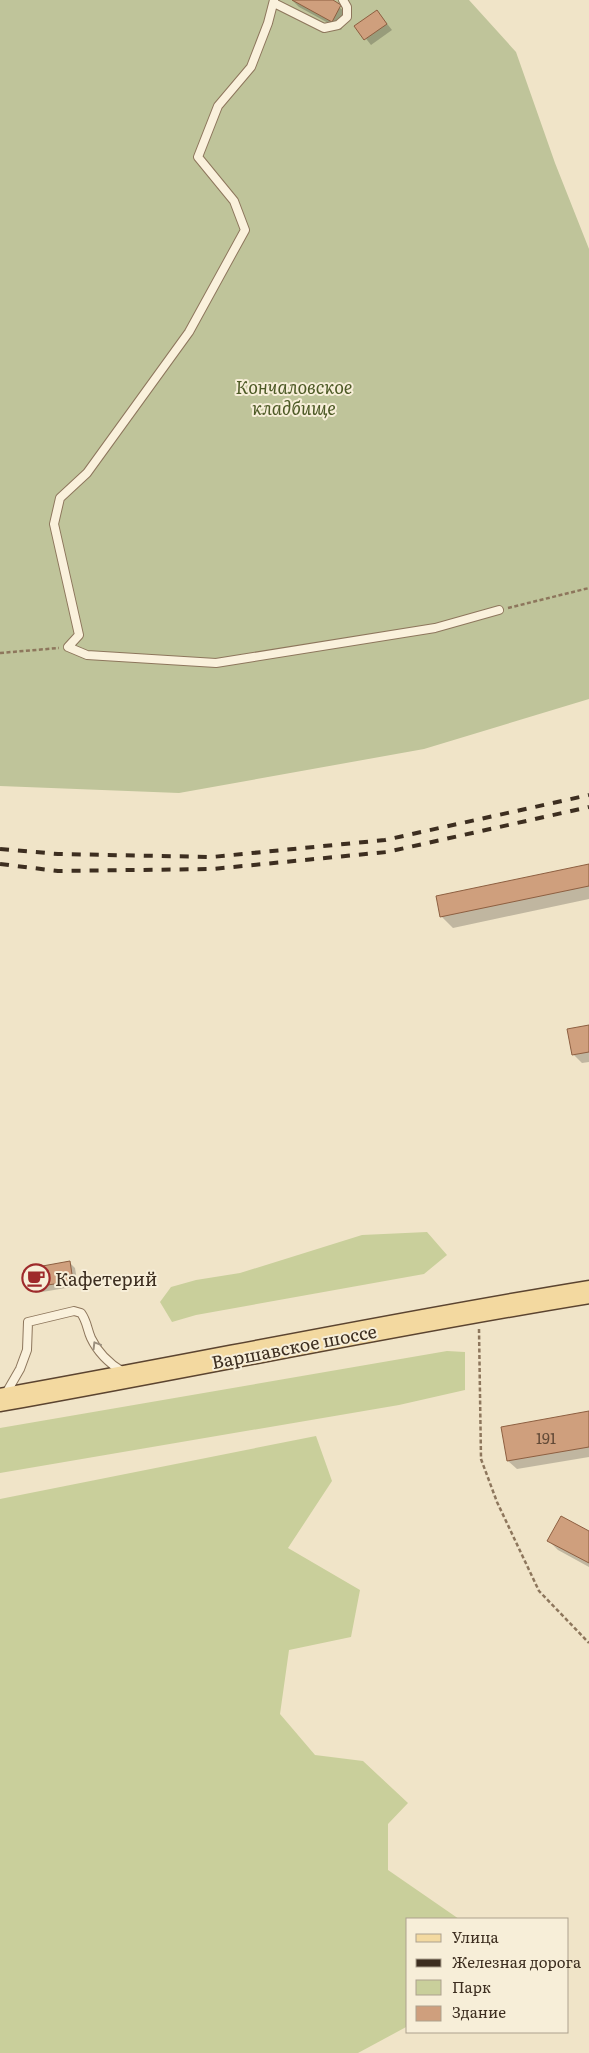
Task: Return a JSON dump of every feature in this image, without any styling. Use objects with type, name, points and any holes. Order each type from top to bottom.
[{"type":"main road","name":"Варшавское шоссе","points":[[1,1400],[478,1310],[589,1292]]},
{"type":"lane","points":[[343,0],[347,7],[347,17],[338,25],[324,28],[274,2],[251,67],[218,106],[198,157],[234,201],[245,230],[189,332],[87,473],[60,498],[54,524],[79,635],[68,647],[87,655],[216,663],[435,628],[499,610]]},
{"type":"lane","points":[[1,1400],[20,1369],[27,1350],[28,1322],[42,1317],[74,1311],[81,1313],[86,1319],[91,1338],[102,1356],[114,1367],[132,1376]]},
{"type":"path","points":[[499,610],[589,588]]},
{"type":"path","points":[[0,653],[68,647]]},
{"type":"path","points":[[478,1310],[481,1459],[498,1502],[539,1591],[589,1643]]},
{"type":"green space","name":"Кончаловское кладбище","points":[[0,0],[469,0],[516,52],[555,163],[589,249],[589,699],[424,749],[179,793],[0,786]]},
{"type":"green space","points":[[427,1232],[447,1255],[424,1274],[196,1315],[172,1322],[160,1302],[171,1287],[196,1280],[240,1273],[362,1235]]},
{"type":"green space","points":[[447,1351],[465,1352],[465,1390],[399,1405],[0,1473],[0,1428]]},
{"type":"green space","points":[[316,1436],[332,1481],[288,1548],[360,1590],[351,1637],[289,1650],[280,1714],[315,1755],[363,1761],[408,1803],[388,1824],[388,1870],[458,1918],[406,1918],[406,2027],[358,2053],[0,2053],[0,1499]]},
{"type":"building","points":[[292,0],[333,0],[341,5],[332,22]]},
{"type":"building","points":[[377,10],[387,24],[364,40],[354,26]]},
{"type":"building","points":[[589,864],[589,886],[440,917],[436,896]]},
{"type":"building","points":[[589,1025],[589,1052],[572,1055],[567,1029]]},
{"type":"building","points":[[70,1261],[73,1281],[29,1288],[26,1269]]},
{"type":"building","points":[[589,1411],[589,1447],[507,1461],[501,1427]]},
{"type":"building","points":[[561,1516],[589,1531],[589,1563],[547,1541]]},
{"type":"railway","points":[[0,849],[58,854],[212,857],[385,840],[589,795]]},
{"type":"railway","points":[[0,864],[58,871],[212,869],[387,852],[589,807]]},
{"type":"place","name":"Кафетерий","points":[[36,1278]]}]
